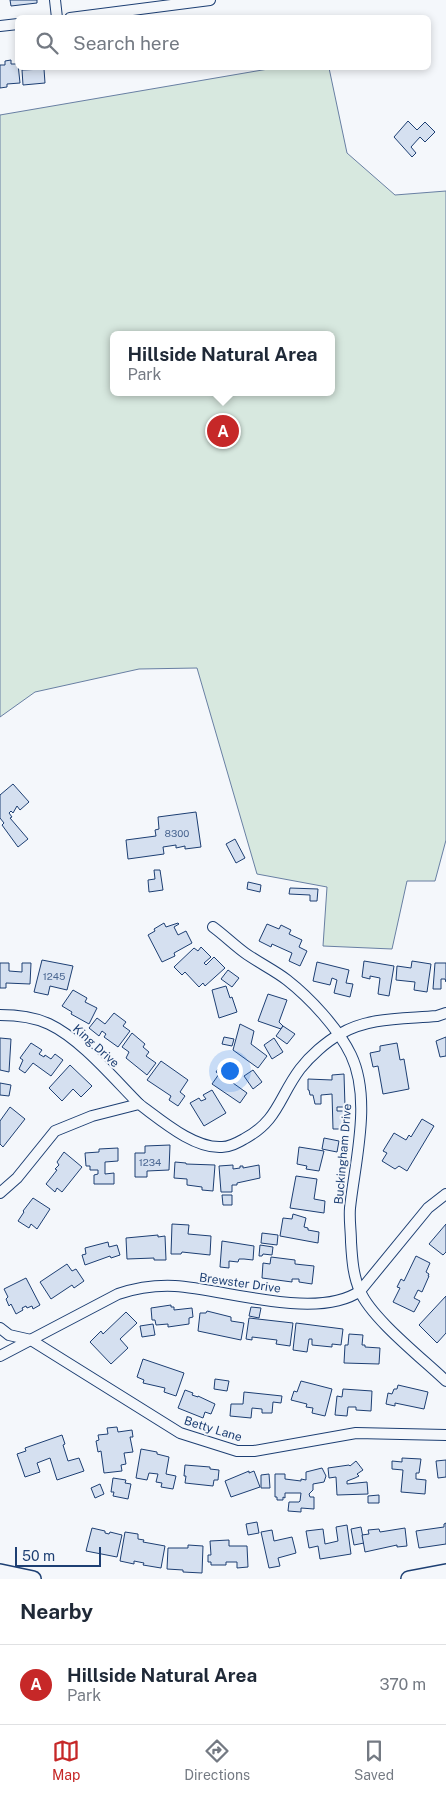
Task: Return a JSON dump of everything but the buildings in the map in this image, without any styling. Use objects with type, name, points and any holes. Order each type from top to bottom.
[{"type":"main road","points":[[0,1572],[34,1579]]},
{"type":"main road","points":[[409,1579],[446,1572]]},
{"type":"street","points":[[55,0],[57,15]]},
{"type":"street","points":[[93,15],[210,0]]},
{"type":"street","points":[[0,26],[15,24]]},
{"type":"street","name":"Buckingham Drive","points":[[213,926],[306,997],[339,1034],[357,1068],[360,1089],[360,1123],[350,1211],[352,1262],[360,1291],[370,1307],[388,1327],[446,1381]]},
{"type":"street","name":"King Drive","points":[[0,1014],[25,1017],[49,1024],[68,1036],[139,1104],[168,1125],[198,1142],[223,1147],[234,1144],[258,1132],[279,1105],[300,1069],[339,1034],[358,1025],[372,1022],[436,1016],[446,1013]]},
{"type":"street","points":[[0,1194],[17,1178],[55,1131],[92,1116],[139,1104]]},
{"type":"street","name":"Brewster Drive","points":[[0,1356],[118,1294],[137,1288],[175,1286],[282,1302],[317,1304],[350,1298],[360,1291],[428,1208],[446,1194]]},
{"type":"street","name":"Betty Lane","points":[[0,1328],[9,1335],[32,1340],[180,1433],[237,1451],[254,1451],[356,1433],[446,1434]]},
{"type":"shaded area","points":[[262,70],[329,70],[347,153],[395,195],[446,191],[446,840],[435,881],[407,881],[392,949],[323,946],[327,887],[257,874],[197,668],[139,669],[35,692],[0,717],[0,115]]},
{"type":"place","name":"Hillside Natural Area","points":[[223,431]]}]
